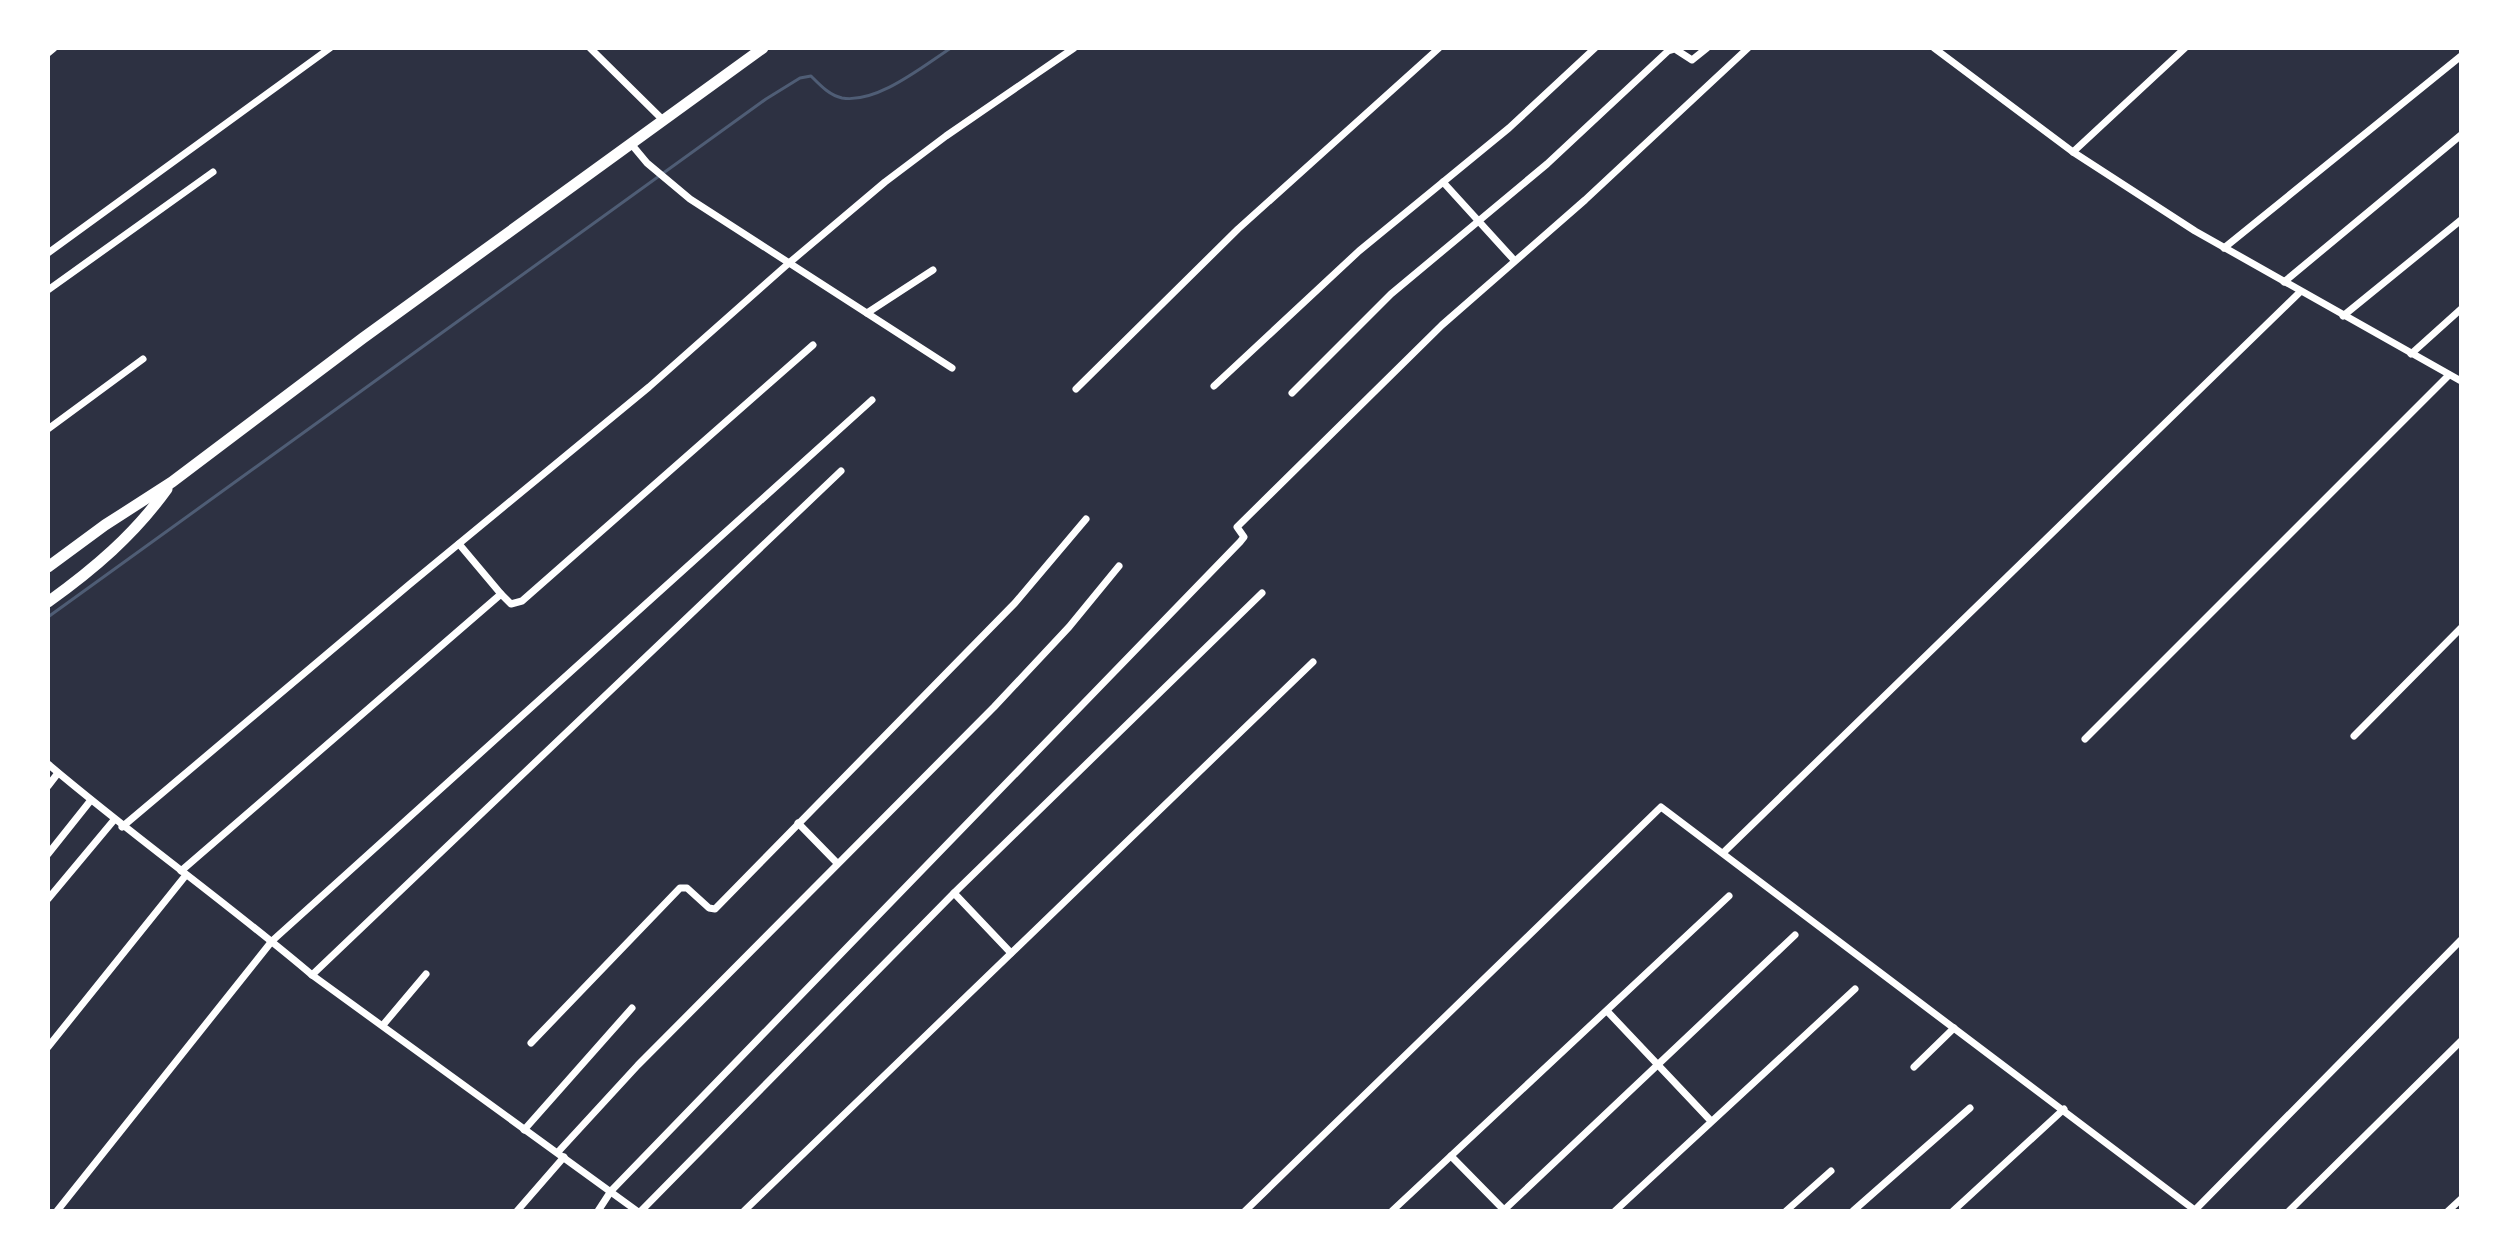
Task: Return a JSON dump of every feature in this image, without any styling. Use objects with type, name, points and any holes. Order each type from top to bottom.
[{"type":"highway","points":[[48,567],[105,525],[172,482],[363,338],[763,48]]},
{"type":"highway","points":[[48,602],[112,554],[172,482]]},
{"type":"street","points":[[48,53],[54,48]]},
{"type":"street","points":[[48,253],[330,48]]},
{"type":"street","points":[[590,48],[664,121]]},
{"type":"street","points":[[122,827],[649,387],[789,263],[924,152],[1074,48]]},
{"type":"street","points":[[1076,389],[1238,229],[1439,48]]},
{"type":"street","points":[[1214,386],[1359,251],[1509,128],[1595,48]]},
{"type":"street","points":[[1292,393],[1391,294],[1547,164],[1668,51],[1675,49],[1692,60],[1707,48]]},
{"type":"street","points":[[598,1211],[611,1191],[1240,542],[1244,537],[1237,527],[1276,487],[1442,325],[1585,200],[1748,48]]},
{"type":"street","points":[[1934,48],[2073,152],[2224,248],[2461,381]]},
{"type":"street","points":[[2073,152],[2185,48]]},
{"type":"street","points":[[2224,248],[2461,56]]},
{"type":"street","points":[[2284,282],[2461,135]]},
{"type":"street","points":[[632,145],[690,199],[952,368]]},
{"type":"street","points":[[48,290],[213,172]]},
{"type":"street","points":[[1443,182],[1514,260]]},
{"type":"street","points":[[2343,316],[2461,220]]},
{"type":"street","points":[[867,313],[933,270]]},
{"type":"street","points":[[1724,852],[2300,292]]},
{"type":"street","points":[[2411,354],[2461,309]]},
{"type":"street","points":[[459,544],[511,604],[522,601],[813,345]]},
{"type":"street","points":[[48,429],[143,359]]},
{"type":"street","points":[[2085,739],[2449,375]]},
{"type":"street","points":[[57,1211],[272,941],[872,400]]},
{"type":"street","points":[[312,975],[841,471]]},
{"type":"street","points":[[531,1043],[680,888],[687,888],[709,908],[715,909],[1015,603],[1086,519]]},
{"type":"street","points":[[517,1211],[561,1154],[638,1065],[994,707],[1069,627],[1119,566]]},
{"type":"street","points":[[48,764],[122,827],[312,975],[639,1211],[954,893],[1262,593]]},
{"type":"street","points":[[48,1047],[184,873],[501,594]]},
{"type":"street","points":[[2354,736],[2461,628]]},
{"type":"street","points":[[744,1211],[1313,662]]},
{"type":"street","points":[[48,786],[58,773]]},
{"type":"street","points":[[48,854],[91,800]]},
{"type":"street","points":[[1245,1211],[1661,807],[2195,1211],[2461,940]]},
{"type":"street","points":[[48,899],[114,820]]},
{"type":"street","points":[[798,823],[837,863]]},
{"type":"street","points":[[954,893],[1011,953]]},
{"type":"street","points":[[1392,1211],[1729,896]]},
{"type":"street","points":[[1451,1156],[1504,1211],[1795,935]]},
{"type":"street","points":[[383,1025],[426,974]]},
{"type":"street","points":[[1615,1211],[1855,989]]},
{"type":"street","points":[[524,1130],[632,1008]]},
{"type":"street","points":[[1607,1011],[1711,1121]]},
{"type":"street","points":[[1914,1067],[1954,1028]]},
{"type":"street","points":[[2289,1211],[2461,1041]]},
{"type":"street","points":[[1853,1211],[1970,1108]]},
{"type":"street","points":[[1953,1211],[2064,1109]]},
{"type":"street","points":[[1786,1211],[1831,1171]]},
{"type":"street","points":[[2448,1211],[2461,1199]]},
{"type":"waterway","points":[[48,617],[766,99],[800,78],[811,76],[837,97],[870,95],[899,82],[951,48]]}]
